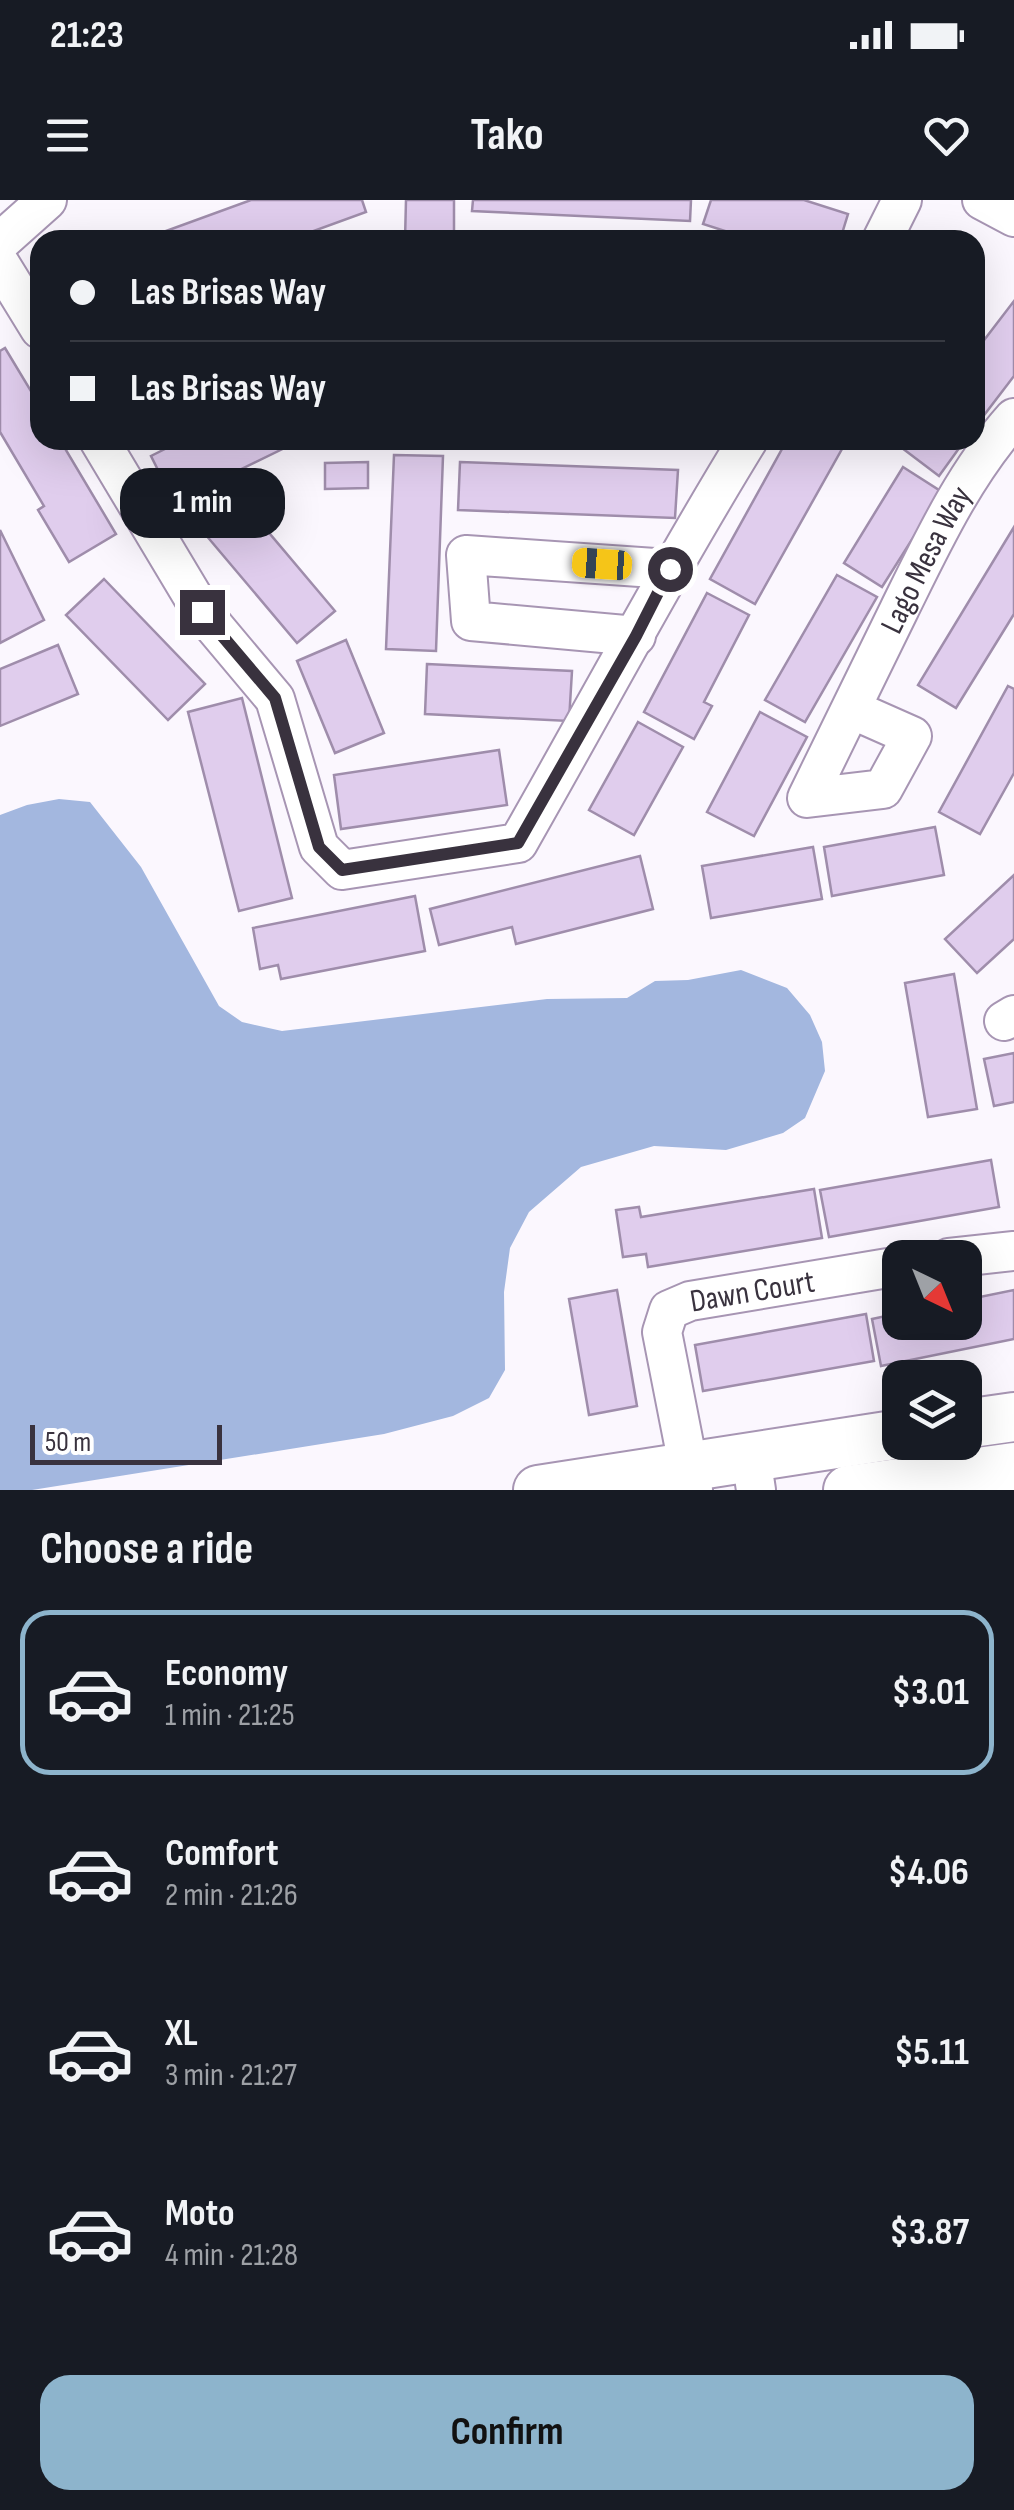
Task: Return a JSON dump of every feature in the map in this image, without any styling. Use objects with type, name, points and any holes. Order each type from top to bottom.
[{"type":"main road","points":[[982,1422],[1014,1417]]},
{"type":"main road","points":[[538,1490],[754,1473],[882,1439]]},
{"type":"main road","points":[[848,1490],[1014,1467]]},
{"type":"street","points":[[887,230],[902,200]]},
{"type":"street","points":[[982,200],[1014,216]]},
{"type":"street","points":[[0,264],[30,313]]},
{"type":"street","name":"Lago Mesa Way","points":[[851,709],[940,526],[996,438],[1014,418]]},
{"type":"street","points":[[105,450],[202,612],[275,698],[319,847],[342,870],[518,843],[670,569],[742,450]]},
{"type":"street","points":[[636,636],[471,622],[466,555],[670,569]]},
{"type":"street","points":[[982,1254],[1014,1251]]},
{"type":"street","name":"Dawn Court","points":[[691,1478],[662,1332],[669,1310],[690,1301],[882,1269]]},
{"type":"water","points":[[59,799],[90,802],[141,867],[219,1006],[242,1022],[282,1031],[547,999],[627,998],[655,981],[688,980],[741,970],[787,988],[810,1015],[822,1042],[825,1071],[805,1118],[783,1133],[726,1150],[654,1146],[581,1167],[529,1212],[510,1248],[504,1292],[505,1370],[489,1398],[453,1416],[384,1434],[32,1490],[0,1490],[0,815]]},
{"type":"building","points":[[251,200],[362,200],[366,212],[316,230],[169,230]]},
{"type":"building","points":[[406,200],[454,200],[454,230],[405,230]]},
{"type":"building","points":[[473,200],[691,200],[690,221],[472,211]]},
{"type":"building","points":[[711,200],[804,200],[848,214],[843,230],[722,230],[703,224]]},
{"type":"building","points":[[1014,301],[1014,376],[985,414],[985,339]]},
{"type":"building","points":[[5,348],[30,389],[30,450],[66,450],[116,534],[69,562],[38,510],[44,506],[0,432],[0,351]]},
{"type":"building","points":[[163,450],[281,450],[174,502],[151,456]]},
{"type":"building","points":[[781,450],[841,450],[755,604],[710,579]]},
{"type":"building","points":[[905,450],[958,450],[939,476]]},
{"type":"building","points":[[394,455],[443,456],[436,651],[386,649]]},
{"type":"building","points":[[368,462],[368,488],[325,489],[325,463]]},
{"type":"building","points":[[460,462],[678,470],[675,518],[458,510]]},
{"type":"building","points":[[903,467],[942,492],[882,587],[844,563]]},
{"type":"building","points":[[243,502],[335,611],[297,643],[205,534]]},
{"type":"building","points":[[1014,527],[1014,614],[956,708],[918,685]]},
{"type":"building","points":[[0,530],[44,620],[0,643]]},
{"type":"building","points":[[837,575],[877,597],[805,722],[765,700]]},
{"type":"building","points":[[104,579],[205,684],[168,720],[66,615]]},
{"type":"building","points":[[707,593],[749,615],[704,702],[712,706],[694,739],[644,712]]},
{"type":"building","points":[[346,640],[384,733],[335,753],[297,661]]},
{"type":"building","points":[[58,645],[78,694],[0,726],[0,669]]},
{"type":"building","points":[[427,664],[572,671],[569,721],[425,714]]},
{"type":"building","points":[[1008,686],[1014,689],[1014,773],[980,834],[939,812]]},
{"type":"building","points":[[242,698],[292,898],[239,911],[188,712]]},
{"type":"building","points":[[760,712],[807,737],[754,836],[707,812]]},
{"type":"building","points":[[638,722],[683,747],[634,835],[589,810]]},
{"type":"building","points":[[499,750],[507,805],[341,829],[334,775]]},
{"type":"building","points":[[935,827],[944,875],[832,896],[824,847]]},
{"type":"building","points":[[813,847],[822,899],[711,918],[702,866]]},
{"type":"building","points":[[640,856],[653,909],[516,944],[512,927],[439,945],[430,909]]},
{"type":"building","points":[[1014,875],[1014,939],[977,973],[945,939]]},
{"type":"building","points":[[415,896],[425,951],[281,979],[278,965],[260,969],[253,928]]},
{"type":"building","points":[[954,974],[977,1109],[928,1117],[905,983]]},
{"type":"building","points":[[1014,1053],[1014,1102],[994,1106],[984,1059]]},
{"type":"building","points":[[991,1160],[999,1207],[829,1237],[820,1190]]},
{"type":"building","points":[[814,1189],[822,1238],[648,1267],[646,1254],[623,1257],[616,1210],[639,1207],[641,1217]]},
{"type":"building","points":[[617,1290],[637,1406],[589,1415],[569,1299]]},
{"type":"building","points":[[1014,1290],[1014,1339],[911,1360],[882,1360],[881,1366],[872,1319],[882,1317],[882,1340],[982,1340],[982,1297]]},
{"type":"building","points":[[866,1314],[874,1361],[703,1391],[695,1345]]},
{"type":"route","points":[[202,612],[275,698],[319,847],[342,870],[518,843],[670,569]]}]
